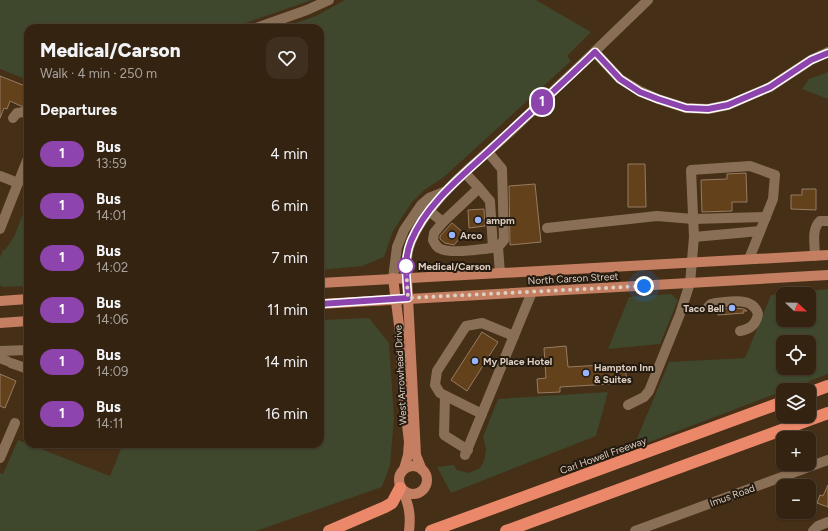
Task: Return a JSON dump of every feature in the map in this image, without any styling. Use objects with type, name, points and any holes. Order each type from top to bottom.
[{"type":"highway","points":[[816,390],[828,386]]},
{"type":"highway","name":"Carl Howell Freeway","points":[[435,530],[776,405]]},
{"type":"highway","points":[[506,531],[828,413]]},
{"type":"highway","points":[[329,531],[385,508],[392,503],[401,490]]},
{"type":"main road","name":"North Carson Street","points":[[324,282],[828,255]]},
{"type":"main road","name":"North Carson Street","points":[[324,304],[828,275]]},
{"type":"main road","name":"West Arrowhead Drive","points":[[393,278],[400,334],[403,391],[409,442],[408,455],[404,469]]},
{"type":"main road","name":"West Arrowhead Drive","points":[[406,278],[416,455],[422,470]]},
{"type":"main road","points":[[0,301],[24,299]]},
{"type":"main road","points":[[0,323],[24,321]]},
{"type":"main road","points":[[401,490],[409,495],[416,495],[421,492],[425,488],[427,480],[422,470],[416,466],[410,466],[399,474],[398,479],[401,490],[409,508],[409,531]]},
{"type":"main road","points":[[410,518],[421,492]]},
{"type":"street","points":[[267,24],[307,10],[329,0]]},
{"type":"street","points":[[406,278],[406,260],[409,246],[416,232],[444,192],[595,52],[648,0]]},
{"type":"street","points":[[595,52],[620,79],[640,92],[686,108],[708,109],[728,105],[770,87],[811,60],[828,52]]},
{"type":"street","points":[[13,118],[17,113],[24,112]]},
{"type":"street","points":[[479,188],[443,222],[434,233],[433,240],[439,248],[443,250],[458,251],[495,248],[504,240],[502,169],[488,152]]},
{"type":"street","points":[[628,405],[644,397],[649,391],[680,314],[690,283],[694,237],[691,170],[750,166],[774,175],[773,199],[749,259]]},
{"type":"street","points":[[0,229],[24,168]]},
{"type":"street","points":[[465,173],[490,201],[495,248],[500,273]]},
{"type":"street","points":[[0,176],[18,183]]},
{"type":"street","points":[[393,278],[397,247],[404,230],[421,205],[429,198],[444,192]]},
{"type":"street","points":[[429,212],[443,222]]},
{"type":"street","points":[[547,228],[657,216],[694,219],[766,217]]},
{"type":"street","points":[[743,218],[743,232]]},
{"type":"street","points":[[815,256],[814,230],[820,221],[828,221]]},
{"type":"street","points":[[694,237],[760,231]]},
{"type":"street","points":[[445,396],[444,435],[467,452],[532,292]]},
{"type":"street","points":[[708,307],[715,303],[746,301],[753,304],[758,314],[756,321],[748,329],[740,331]]},
{"type":"street","points":[[482,414],[440,394],[435,385],[437,371],[466,326],[482,324],[514,336]]},
{"type":"street","points":[[0,351],[24,350]]},
{"type":"street","points":[[6,361],[24,368]]},
{"type":"street","points":[[0,458],[15,423]]},
{"type":"street","name":"Imus Road","points":[[635,531],[828,460]]},
{"type":"street","points":[[813,531],[818,526],[828,522]]},
{"type":"green space","points":[[0,0],[312,0],[243,24],[24,24],[24,78],[0,69]]},
{"type":"green space","points":[[345,0],[536,0],[591,32],[567,56],[571,61],[444,177],[423,191],[412,202],[393,231],[384,257],[362,266],[324,270],[324,24],[293,24],[316,16]]},
{"type":"green space","points":[[828,72],[828,99],[802,89],[809,79]]},
{"type":"green space","points":[[24,211],[24,286],[2,287],[0,285],[0,258],[3,250],[5,250],[14,237]]},
{"type":"green space","points":[[828,289],[828,374],[804,383],[776,383],[776,394],[633,448],[669,362],[745,358],[771,295],[776,294],[776,327],[816,327],[816,290]]},
{"type":"green space","points":[[671,294],[678,300],[660,344],[608,349],[629,297]]},
{"type":"green space","points":[[369,318],[389,343],[394,418],[390,465],[382,487],[256,531],[0,531],[0,473],[3,474],[18,440],[24,442],[24,448],[38,448],[110,476],[121,448],[324,448],[324,320]]},
{"type":"green space","points":[[608,392],[596,436],[451,493],[437,467],[454,465],[457,470],[469,473],[480,468],[484,461],[486,450],[483,437],[498,399]]},
{"type":"building","points":[[0,76],[24,85],[24,106],[10,101],[7,109],[4,108],[0,118]]},
{"type":"building","points":[[628,164],[645,164],[646,207],[628,207]]},
{"type":"building","points":[[746,173],[747,202],[732,202],[732,211],[702,212],[701,180],[727,179],[727,174]]},
{"type":"building","points":[[535,184],[541,242],[510,245],[509,186]]},
{"type":"building","points":[[802,189],[816,189],[816,210],[791,209],[791,195],[802,195]]},
{"type":"building","name":"ampm","points":[[484,209],[485,226],[469,228],[468,210]]},
{"type":"building","points":[[452,223],[464,233],[454,245],[445,243],[440,239],[440,236]]},
{"type":"building","points":[[717,309],[744,309],[747,311],[743,311],[744,313],[718,315]]},
{"type":"building","name":"My Place Hotel","points":[[482,332],[498,342],[467,391],[451,380]]},
{"type":"building","name":"Hampton Inn & Suites","points":[[566,346],[568,367],[602,365],[602,368],[625,366],[627,383],[560,387],[560,392],[538,393],[537,379],[546,378],[544,348]]},
{"type":"building","points":[[0,374],[16,381],[5,408],[0,406]]},
{"type":"building","points":[[828,485],[828,507],[817,503],[820,495],[823,496]]},
{"type":"bus line","name":"1","points":[[324,304],[408,298],[407,251],[422,220],[444,192],[595,52],[620,79],[640,92],[686,108],[708,109],[728,105],[770,87],[811,60],[828,53]]},
{"type":"place","name":"ampm","points":[[478,220]]},
{"type":"place","name":"Arco","points":[[452,235]]},
{"type":"place","name":"Medical/Carson","points":[[406,266]]},
{"type":"place","name":"Taco Bell","points":[[732,308]]},
{"type":"place","name":"My Place Hotel","points":[[475,361]]},
{"type":"place","name":"Hampton Inn & Suites","points":[[586,373]]},
{"type":"route","points":[[406,266],[408,298],[644,286]]}]
